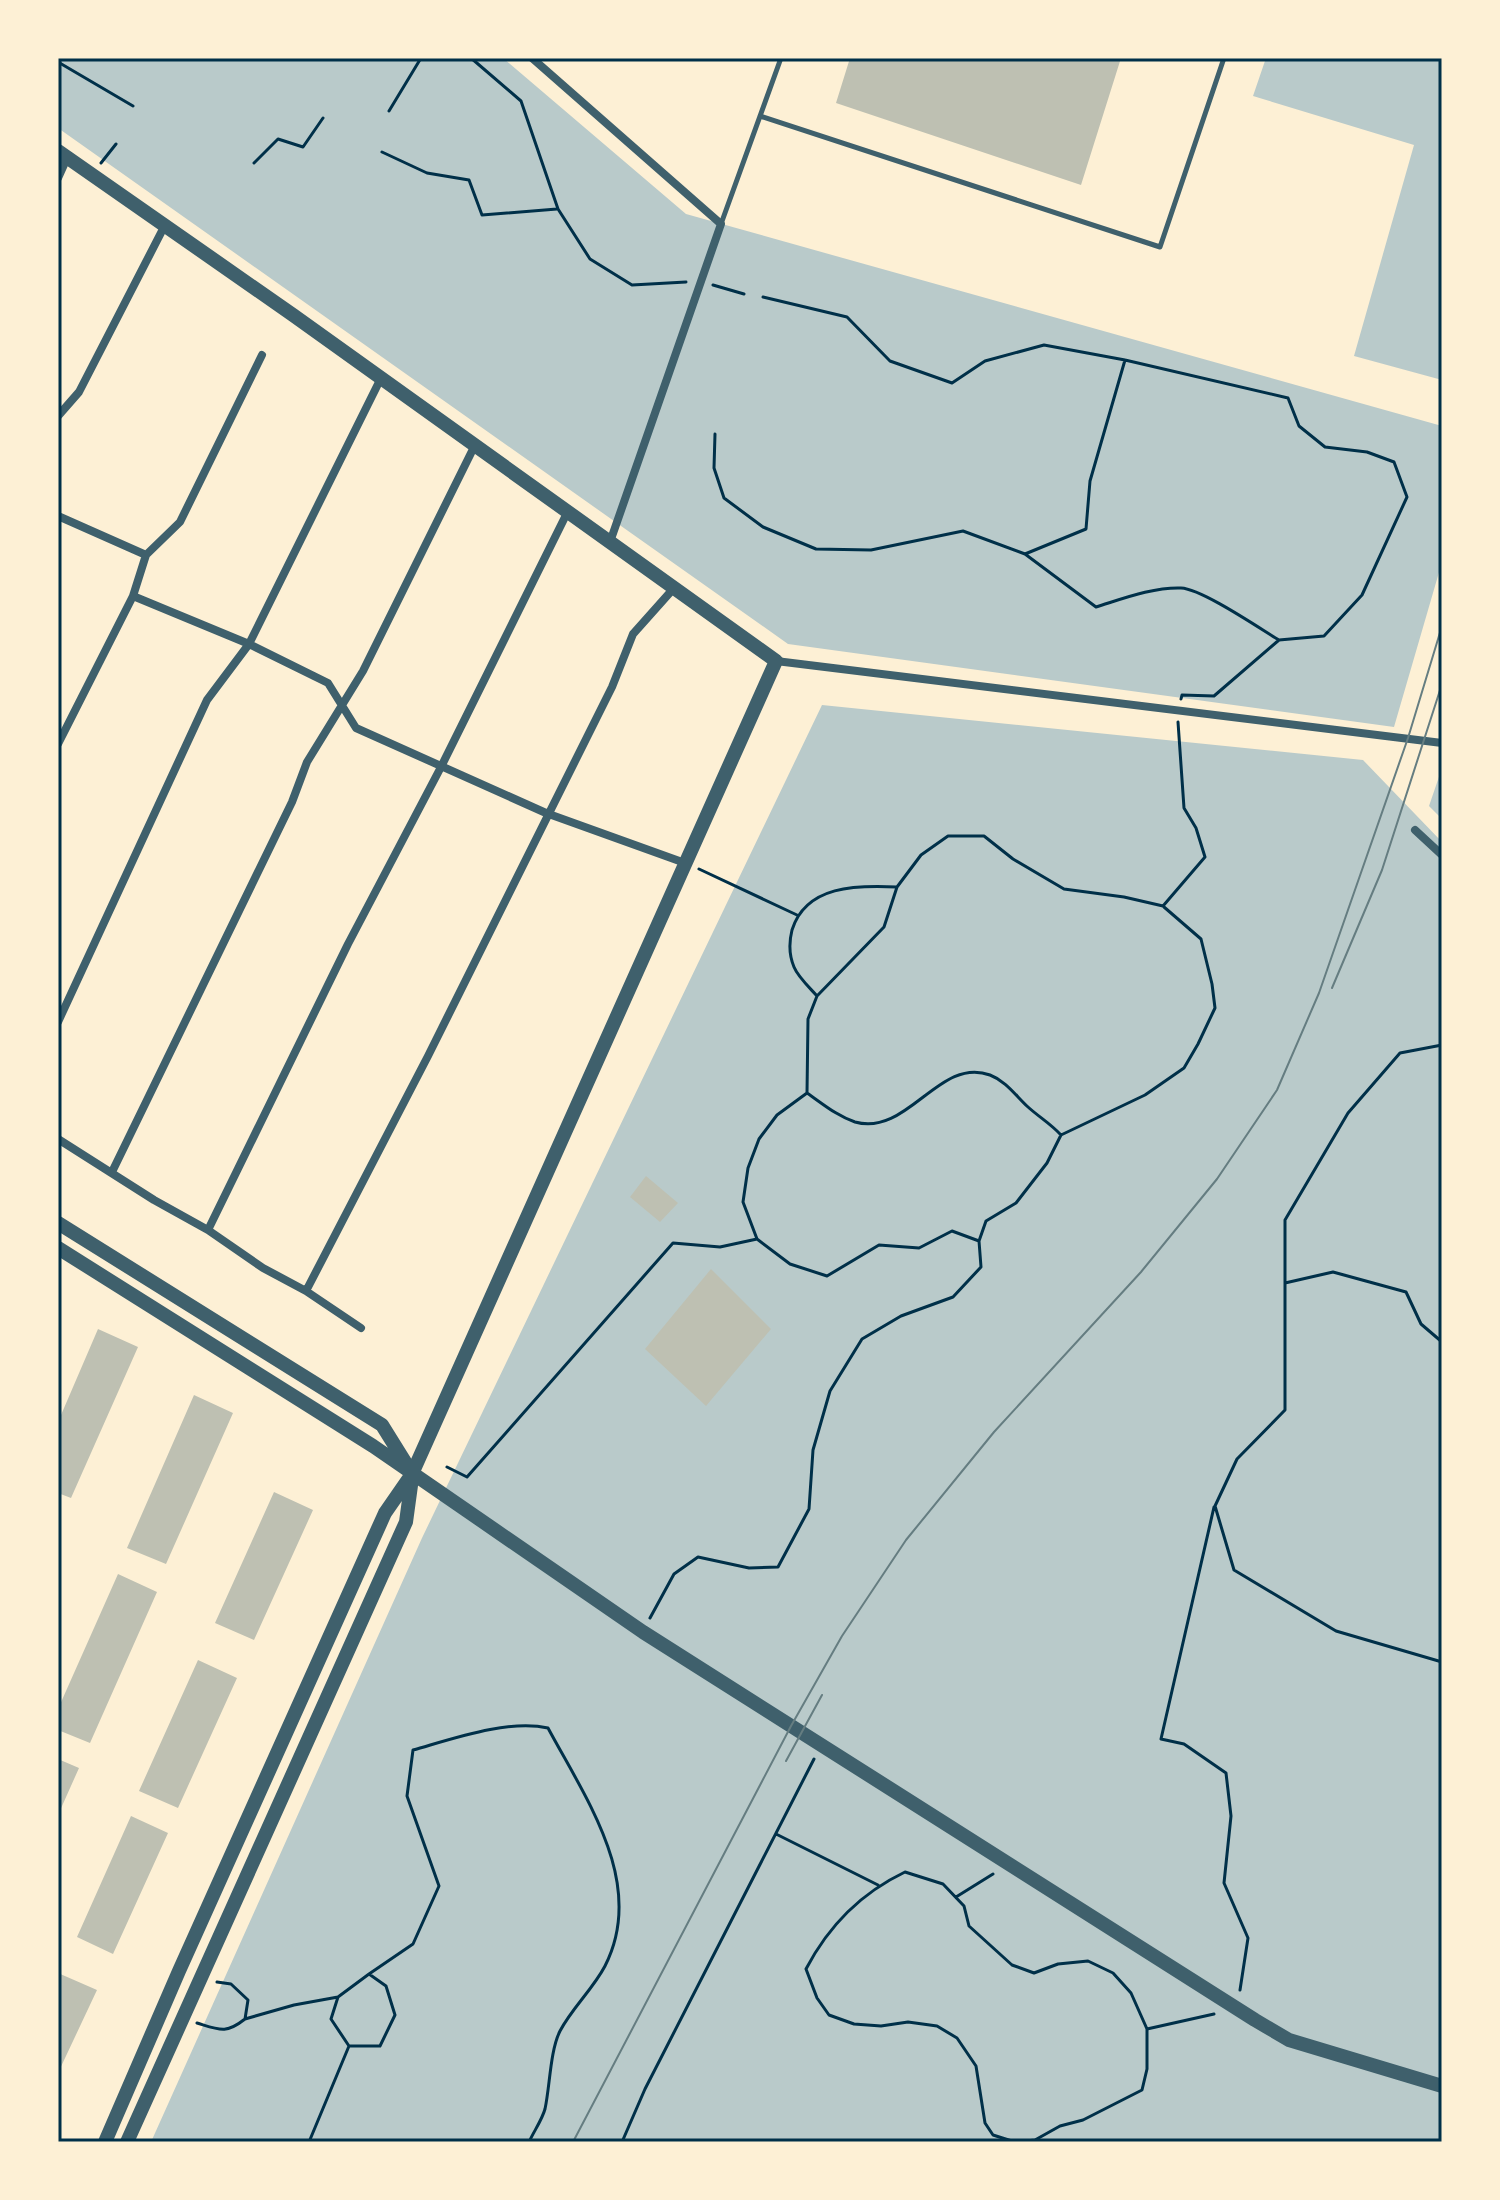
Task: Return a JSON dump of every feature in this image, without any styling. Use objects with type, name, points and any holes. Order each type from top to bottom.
[{"type":"street","points":[[532,58],[721,224],[610,542]]},
{"type":"street","points":[[58,178],[63,154],[776,661],[1442,743]]},
{"type":"street","points":[[58,416],[79,392],[165,225]]},
{"type":"street","points":[[58,744],[133,596],[146,555],[180,522],[262,355]]},
{"type":"street","points":[[58,1022],[207,700],[249,644],[381,378]]},
{"type":"street","points":[[112,1172],[292,802],[307,762],[363,671],[475,445]]},
{"type":"street","points":[[208,1230],[348,944],[441,767],[568,511]]},
{"type":"street","points":[[58,516],[146,555]]},
{"type":"street","points":[[306,1291],[428,1056],[546,813],[612,687],[633,634],[674,588]]},
{"type":"street","points":[[133,596],[249,644],[328,683],[356,728],[546,813],[685,863]]},
{"type":"street","points":[[105,2142],[385,1513],[412,1474],[776,661]]},
{"type":"street","points":[[1415,830],[1442,855]]},
{"type":"street","points":[[58,1139],[361,1328]]},
{"type":"street","points":[[58,1223],[382,1425],[412,1474],[406,1522],[127,2142]]},
{"type":"street","points":[[58,1248],[373,1446],[643,1632],[1237,2009],[1289,2040],[1442,2086]]},
{"type":"lane","points":[[721,224],[781,58]]},
{"type":"lane","points":[[760,116],[1160,247],[1224,58]]},
{"type":"path","points":[[389,111],[421,58]]},
{"type":"path","points":[[471,58],[521,101],[558,209],[590,259],[632,285],[701,281],[744,294]]},
{"type":"path","points":[[58,62],[133,106]]},
{"type":"path","points":[[254,163],[278,139],[303,147],[323,118]]},
{"type":"path","points":[[92,175],[116,144]]},
{"type":"path","points":[[382,152],[427,173],[469,180],[482,215],[558,209]]},
{"type":"path","points":[[763,297],[847,317],[890,361],[952,383],[985,361],[1044,345],[1125,360],[1288,398],[1299,426],[1325,447],[1367,452],[1394,462],[1407,497],[1362,595],[1324,636],[1279,640],[1214,696],[1182,695],[1177,710],[1184,808],[1196,828],[1205,857],[1163,906]]},
{"type":"path","points":[[1025,554],[1086,529],[1090,481],[1125,360]]},
{"type":"path","points":[[715,434],[714,468],[724,498],[763,527],[816,549],[871,550],[963,531],[1025,554],[1096,607],[1128,596],[1183,588],[1226,608],[1279,640]]},
{"type":"path","points":[[643,1632],[674,1574],[698,1557],[749,1568],[778,1567],[809,1509],[813,1450],[830,1391],[862,1339],[901,1316],[953,1297],[981,1267],[979,1241],[986,1221],[1016,1203],[1047,1163],[1061,1135],[1145,1095],[1184,1068],[1215,1008],[1201,939],[1163,906],[1064,889],[1013,859],[984,836],[948,836],[921,855],[897,887],[884,927],[817,996],[808,1019],[807,1093]]},
{"type":"path","points":[[685,863],[797,915]]},
{"type":"path","points":[[817,996],[794,969],[789,942],[797,915],[813,899],[838,891],[867,886],[897,887]]},
{"type":"path","points":[[1147,2029],[1237,2009],[1248,1938],[1224,1883],[1231,1816],[1226,1773],[1184,1744],[1161,1739],[1215,1506],[1237,1459],[1285,1410],[1285,1220],[1348,1113],[1400,1053],[1442,1045]]},
{"type":"path","points":[[807,1093],[835,1114],[858,1123],[884,1121],[920,1102],[951,1078],[972,1072],[991,1076],[1011,1089],[1061,1135]]},
{"type":"path","points":[[807,1093],[777,1115],[759,1139],[748,1168],[743,1202],[757,1239],[790,1264],[827,1276],[879,1245],[919,1248],[952,1231],[979,1241]]},
{"type":"path","points":[[447,1467],[467,1477],[673,1243],[720,1247],[757,1239]]},
{"type":"path","points":[[1285,1283],[1333,1272],[1406,1292],[1421,1324],[1442,1342]]},
{"type":"path","points":[[1215,1506],[1234,1570],[1336,1631],[1442,1662]]},
{"type":"path","points":[[181,2018],[218,2030],[231,2030],[245,2019],[338,1997],[413,1944],[439,1886],[407,1796],[413,1750],[455,1738],[530,1724],[548,1728],[600,1826],[621,1899],[618,1936],[604,1968],[558,2033],[544,2113],[529,2142]]},
{"type":"path","points":[[622,2142],[645,2089],[821,1745]]},
{"type":"path","points":[[776,1834],[878,1885]]},
{"type":"path","points":[[956,1897],[1009,1864]]},
{"type":"path","points":[[905,1872],[943,1884],[964,1906],[969,1926],[1012,1965],[1034,1973],[1058,1964],[1088,1961],[1113,1973],[1131,1993],[1147,2029],[1147,2069],[1142,2090],[1035,2140],[1015,2142],[993,2135],[985,2123],[976,2066],[957,2038],[937,2026],[908,2022],[881,2026],[854,2024],[829,2015],[817,1998],[806,1969],[816,1949],[854,1903],[878,1885],[905,1872]]},
{"type":"path","points":[[349,2046],[380,2046],[395,2015],[386,1986],[369,1974]]},
{"type":"path","points":[[199,1979],[231,1984],[248,2000],[245,2019]]},
{"type":"path","points":[[338,1997],[331,2019],[349,2046]]},
{"type":"path","points":[[309,2142],[349,2046]]},
{"type":"shaded area","points":[[58,58],[503,58],[686,214],[1442,426],[1442,562],[1394,727],[788,644],[58,128]]},
{"type":"shaded area","points":[[1266,58],[1442,58],[1442,380],[1354,356],[1414,145],[1253,96]]},
{"type":"shaded area","points":[[822,705],[1363,760],[1442,842],[1442,2142],[151,2142],[422,1538]]},
{"type":"shaded area","points":[[1442,768],[1442,819],[1429,806]]},
{"type":"building","points":[[850,58],[1121,58],[1081,185],[836,103]]},
{"type":"building","points":[[646,1176],[678,1203],[660,1222],[630,1197]]},
{"type":"building","points":[[711,1269],[771,1329],[706,1406],[645,1349]]},
{"type":"building","points":[[98,1329],[138,1347],[71,1498],[58,1493],[58,1422]]},
{"type":"building","points":[[194,1395],[233,1413],[166,1564],[127,1548]]},
{"type":"building","points":[[274,1492],[313,1510],[254,1640],[215,1623]]},
{"type":"building","points":[[118,1574],[157,1592],[90,1743],[58,1730],[58,1709]]},
{"type":"building","points":[[198,1660],[237,1678],[178,1808],[139,1791]]},
{"type":"building","points":[[58,1759],[79,1768],[58,1815]]},
{"type":"building","points":[[131,1816],[168,1833],[113,1954],[77,1937]]},
{"type":"building","points":[[58,1973],[97,1990],[58,2073]]},
{"type":"tram line","points":[[573,2142],[791,1726],[842,1636],[906,1540],[994,1432],[1141,1272],[1217,1179],[1277,1090],[1319,993],[1408,738],[1442,626]]},
{"type":"tram line","points":[[1332,988],[1382,870],[1442,684]]},
{"type":"tram line","points":[[786,1761],[822,1695]]}]
